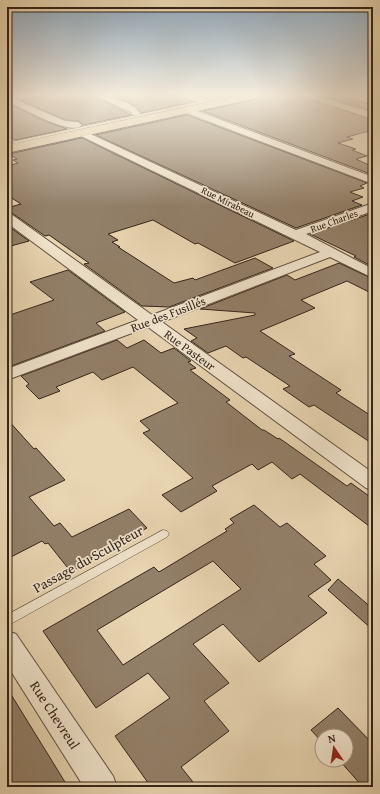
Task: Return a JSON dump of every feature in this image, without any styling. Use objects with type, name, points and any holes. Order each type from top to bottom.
[{"type":"main road","points":[[7,140],[60,132]]},
{"type":"main road","points":[[7,149],[69,132]]},
{"type":"street","name":"Rue Mirabeau","points":[[86,132],[295,234],[329,253],[373,274]]},
{"type":"street","points":[[246,132],[373,180]]},
{"type":"street","name":"Rue Charles","points":[[295,234],[373,207]]},
{"type":"street","name":"Rue Pasteur","points":[[7,217],[373,484]]},
{"type":"street","name":"Rue des Fusillés","points":[[7,376],[329,253]]},
{"type":"street","name":"Rue Chevreul","points":[[7,642],[102,787]]},
{"type":"lane","points":[[7,144],[63,132]]},
{"type":"lane","name":"Passage du Sculpteur","points":[[7,621],[163,534]]},
{"type":"building","points":[[7,132],[53,132],[15,140],[7,135]]},
{"type":"building","points":[[109,132],[232,132],[367,183],[360,186],[364,188],[350,192],[363,197],[352,201],[362,205],[296,228],[96,135]]},
{"type":"building","points":[[259,132],[365,132],[347,137],[353,139],[338,143],[356,149],[352,150],[367,156],[356,159],[373,167],[373,175]]},
{"type":"building","points":[[82,138],[294,241],[235,263],[198,243],[195,244],[153,220],[108,234],[118,240],[112,242],[120,247],[118,247],[174,283],[193,278],[195,280],[255,258],[273,268],[169,307],[142,306],[84,264],[89,263],[49,235],[45,236],[12,213],[7,212],[7,208],[21,204],[7,195],[7,166],[18,163],[13,160],[17,159],[9,154]]},
{"type":"building","points":[[373,213],[373,248],[371,250],[373,249],[373,267],[354,257],[356,256],[310,234]]},
{"type":"building","points":[[7,225],[29,241],[7,247]]},
{"type":"building","points":[[339,263],[373,279],[373,294],[347,281],[301,300],[315,308],[260,331],[295,354],[289,356],[341,390],[336,393],[373,417],[373,444],[314,405],[309,407],[283,389],[290,386],[246,357],[243,358],[226,346],[208,353],[191,341],[197,338],[184,329],[255,315],[255,313],[200,309],[287,275],[295,280]]},
{"type":"building","points":[[68,270],[125,312],[96,323],[105,331],[11,366],[7,362],[7,316],[54,300],[30,282]]},
{"type":"building","points":[[117,340],[127,348],[144,340],[161,353],[174,348],[191,361],[188,362],[196,368],[190,370],[230,400],[226,402],[262,430],[278,439],[279,438],[347,486],[351,483],[373,499],[373,529],[300,474],[292,479],[272,462],[258,470],[252,464],[212,486],[217,491],[181,512],[162,495],[193,478],[143,433],[150,430],[140,421],[178,403],[133,367],[102,380],[93,372],[56,387],[60,391],[39,399],[26,386],[29,384],[21,376]]},
{"type":"building","points":[[7,419],[65,480],[29,497],[54,526],[60,523],[72,537],[129,509],[147,528],[91,558],[92,560],[71,572],[48,543],[45,544],[42,541],[7,559]]},
{"type":"building","points":[[254,505],[280,527],[287,523],[326,556],[314,564],[331,580],[308,596],[327,613],[259,662],[223,624],[193,644],[229,683],[204,701],[229,731],[181,767],[197,787],[151,787],[115,736],[170,698],[148,673],[96,708],[43,631],[154,567],[159,572],[227,531],[225,529],[234,523],[230,519]],"holes":[[[213,561],[241,589],[123,665],[97,630]]]},
{"type":"building","points":[[338,579],[373,609],[373,630],[328,590]]},
{"type":"building","points":[[7,688],[52,761],[68,787],[7,787]]},
{"type":"building","points":[[338,708],[373,744],[373,787],[363,787],[346,768],[354,768],[354,728],[314,728],[314,733],[311,730]]}]
